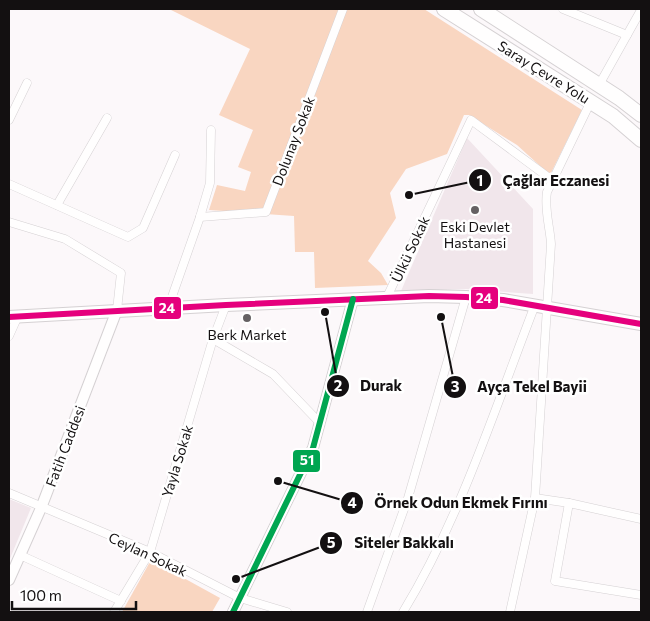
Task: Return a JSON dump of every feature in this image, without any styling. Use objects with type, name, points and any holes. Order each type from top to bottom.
[{"type":"highway","name":"Saray Çevre Yolu","points":[[444,9],[613,116],[641,140]]},
{"type":"highway","name":"Saray Çevre Yolu","points":[[481,9],[599,85],[641,115]]},
{"type":"main road","points":[[14,316],[387,297],[466,297],[541,306],[641,324]]},
{"type":"street","points":[[563,9],[627,35]]},
{"type":"street","points":[[599,85],[641,10]]},
{"type":"street","name":"Dolunay Sokak","points":[[200,217],[266,212],[341,11]]},
{"type":"street","points":[[9,120],[27,83]]},
{"type":"street","points":[[510,612],[535,498],[541,306],[551,244],[545,201],[546,192],[590,101]]},
{"type":"street","points":[[57,205],[107,118]]},
{"type":"street","name":"Ülkü Sokak","points":[[387,297],[471,120],[552,180]]},
{"type":"street","points":[[168,308],[210,183],[211,130]]},
{"type":"street","points":[[9,184],[128,237],[143,228],[175,155]]},
{"type":"street","points":[[9,222],[65,239],[121,273],[117,310]]},
{"type":"street","points":[[366,612],[408,498],[466,297]]},
{"type":"street","points":[[233,612],[313,448],[353,299]]},
{"type":"street","name":"Yayla Sokak","points":[[114,612],[150,552],[213,339],[226,305]]},
{"type":"street","points":[[403,612],[414,594],[460,500],[541,306]]},
{"type":"street","name":"Fatih Caddesi","points":[[9,580],[41,508],[117,310]]},
{"type":"street","points":[[9,336],[14,316]]},
{"type":"street","points":[[213,339],[273,374],[320,423]]},
{"type":"street","name":"Ceylan Sokak","points":[[9,493],[150,552],[240,598],[286,612]]},
{"type":"street","points":[[535,498],[569,503],[641,519]]},
{"type":"street","points":[[569,503],[555,580],[641,595]]},
{"type":"street","points":[[20,556],[121,601]]},
{"type":"shaded area","points":[[169,9],[424,9],[582,110],[550,175],[517,145],[469,115],[464,115],[447,154],[406,169],[390,193],[396,218],[368,261],[381,273],[388,285],[315,288],[314,252],[295,252],[294,216],[209,210],[217,185],[245,191],[251,172],[238,167],[253,130],[219,115],[250,49]]},
{"type":"shaded area","points":[[467,138],[533,209],[533,294],[466,289],[401,291]]},
{"type":"shaded area","points":[[9,499],[31,508],[9,561]]},
{"type":"shaded area","points":[[151,560],[220,598],[212,612],[122,612]]},
{"type":"transit line","name":"24","points":[[9,317],[429,296],[503,300],[641,324]]},
{"type":"transit line","name":"51","points":[[233,612],[313,448],[353,299]]},
{"type":"place","name":"Çağlar Eczanesi","points":[[409,195]]},
{"type":"place","name":"Eski Devlet Hastanesi","points":[[475,210]]},
{"type":"place","name":"Durak","points":[[325,312]]},
{"type":"place","name":"Ayça Tekel Bayii","points":[[441,317]]},
{"type":"place","name":"Berk Market","points":[[247,318]]},
{"type":"place","name":"Örnek Odun Ekmek Fırını","points":[[278,481]]},
{"type":"place","name":"Siteler Bakkalı","points":[[236,579]]}]
